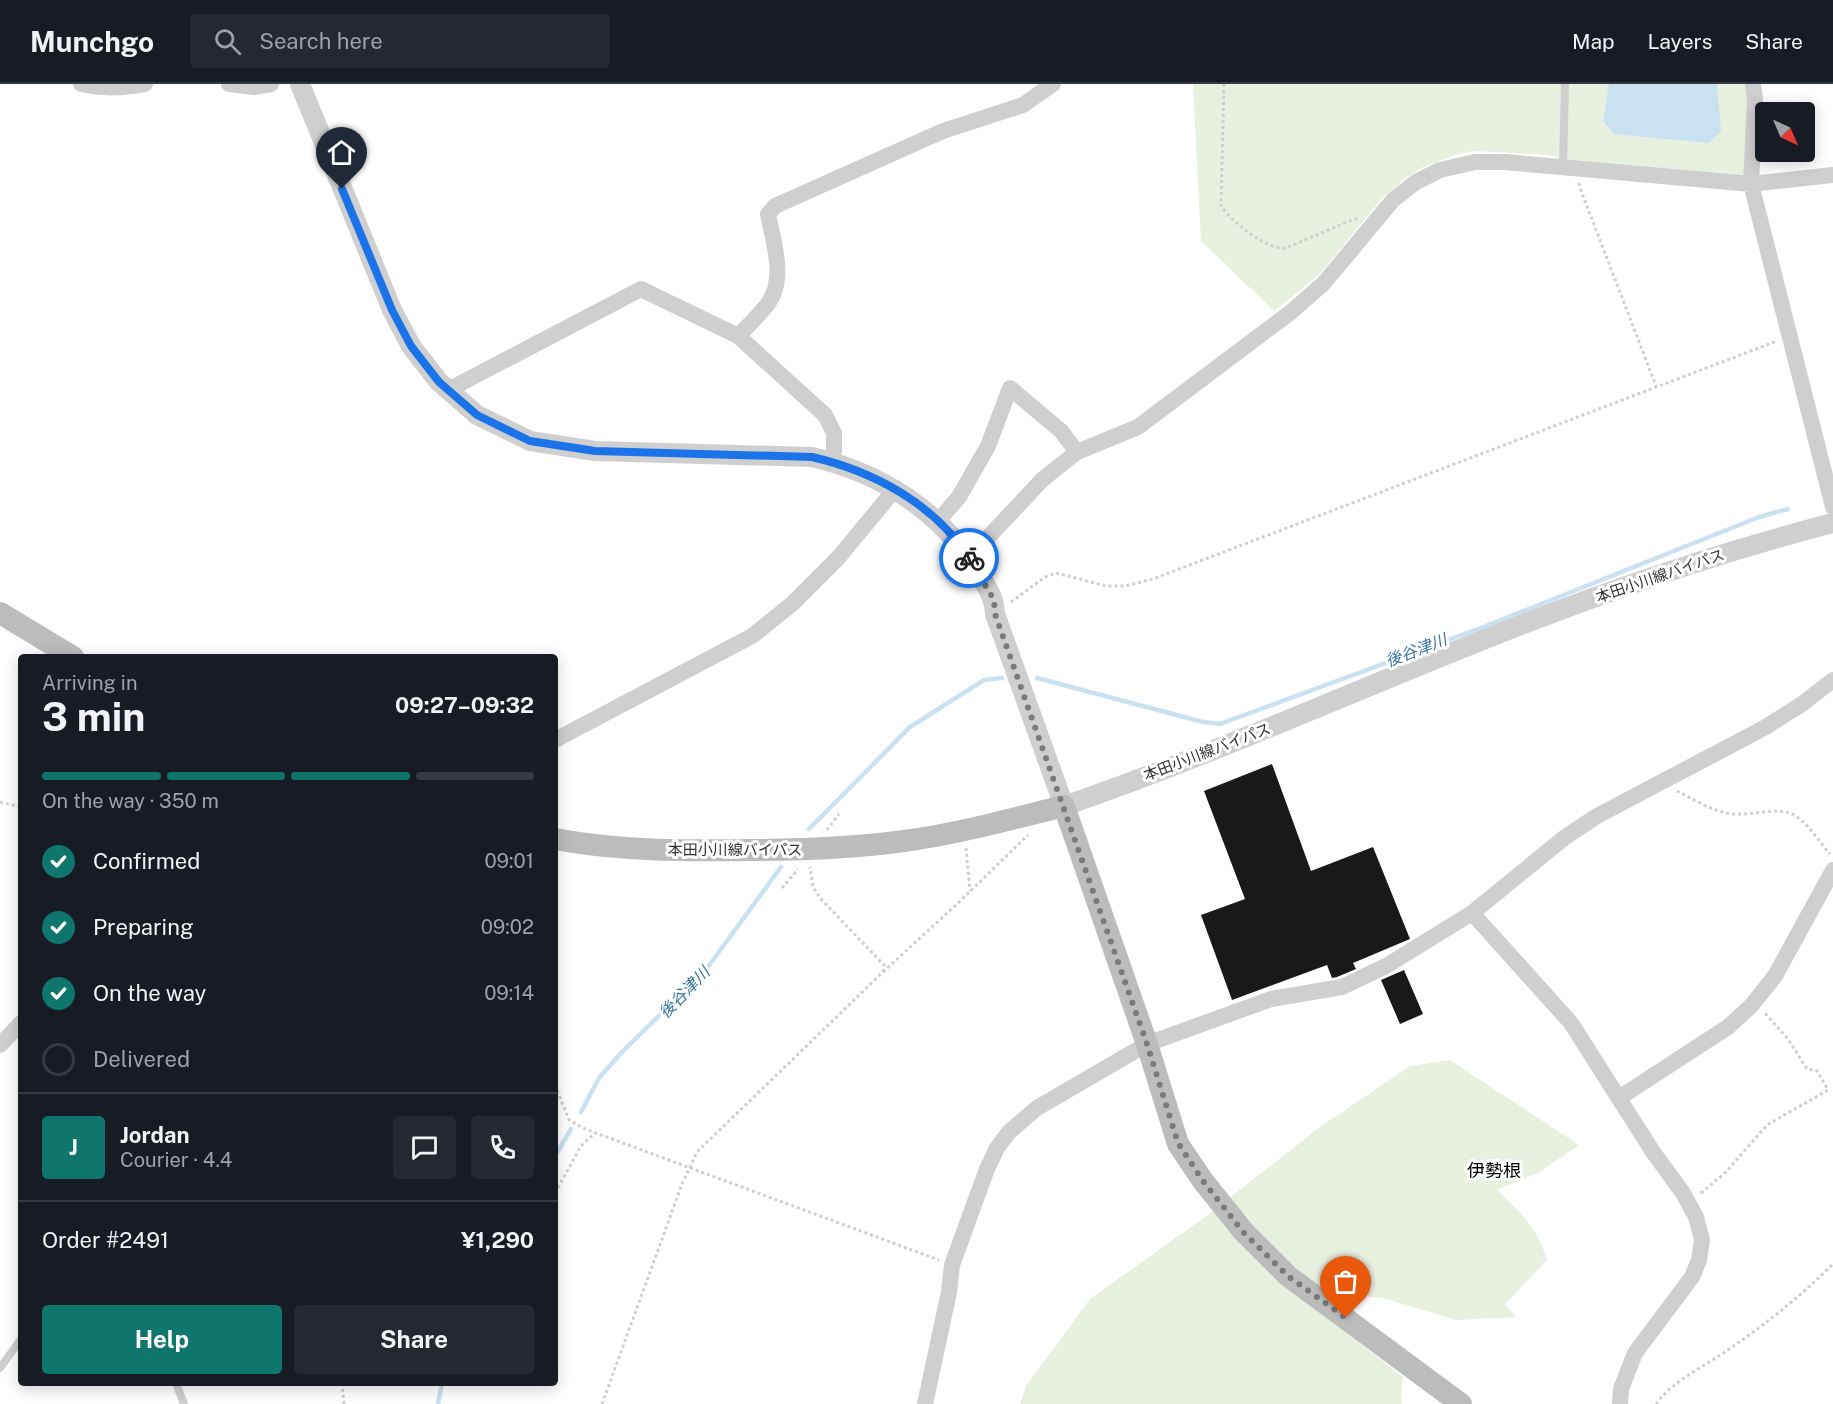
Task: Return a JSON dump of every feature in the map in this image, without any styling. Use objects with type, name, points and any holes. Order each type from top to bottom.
[{"type":"main road","points":[[0,613],[69,654]]},
{"type":"main road","name":"本田小川線バイパス","points":[[558,839],[626,848],[699,851],[849,847],[906,841],[1064,806]]},
{"type":"main road","points":[[1064,806],[1147,1044],[1178,1143],[1203,1181],[1244,1233],[1288,1276],[1461,1404]]},
{"type":"street","points":[[81,84],[118,89],[145,84]]},
{"type":"street","points":[[229,84],[254,87],[270,84]]},
{"type":"street","points":[[300,84],[392,310],[411,346],[439,382],[477,415],[530,441],[595,451],[812,457],[831,461],[896,488],[938,521],[967,555],[994,600],[995,614],[1064,806]]},
{"type":"street","points":[[738,336],[768,303],[775,289],[778,271],[768,214],[775,206],[943,131],[1023,105],[1053,84]]},
{"type":"street","points":[[1765,84],[1763,95],[1754,92],[1751,184],[1833,507]]},
{"type":"street","points":[[967,555],[979,547],[1043,478],[1077,452],[1138,427],[1291,312],[1324,283],[1393,200],[1416,182],[1440,170],[1474,162],[1505,162],[1751,184],[1833,175]]},
{"type":"street","points":[[448,390],[641,289],[738,336],[825,414],[834,433],[834,452],[831,461]]},
{"type":"street","points":[[938,521],[959,497],[988,446],[1010,388],[1060,431],[1077,452]]},
{"type":"street","points":[[558,738],[752,636],[792,604],[838,558],[896,488]]},
{"type":"street","name":"本田小川線バイパス","points":[[1064,806],[1272,728],[1492,637],[1602,595],[1712,557],[1833,523]]},
{"type":"street","points":[[925,1404],[949,1292],[952,1265],[987,1169],[997,1148],[1009,1132],[1037,1108],[1147,1044],[1271,999],[1342,987],[1407,955],[1472,913],[1564,838],[1597,816],[1764,728],[1802,704],[1833,680]]},
{"type":"street","points":[[1619,1098],[1728,1027],[1754,1002],[1775,976],[1833,870]]},
{"type":"street","points":[[1472,913],[1571,1023],[1696,1217],[1702,1240],[1699,1260],[1692,1277],[1635,1353],[1621,1389],[1620,1404]]},
{"type":"street","points":[[0,1045],[18,1026]]},
{"type":"lane","points":[[1565,84],[1571,168]]},
{"type":"lane","points":[[0,1368],[18,1343]]},
{"type":"lane","points":[[177,1386],[184,1404]]},
{"type":"path","points":[[1224,84],[1221,206],[1227,214],[1266,244],[1278,249],[1286,248],[1354,219],[1361,219]]},
{"type":"path","points":[[1571,168],[1656,386]]},
{"type":"path","points":[[995,614],[1045,577],[1056,573],[1106,586],[1125,586],[1153,579],[1790,336]]},
{"type":"path","points":[[1660,783],[1721,812],[1736,814],[1780,811],[1793,814],[1833,858]]},
{"type":"path","points":[[0,802],[18,806]]},
{"type":"path","points":[[602,1404],[688,1168],[697,1152],[1030,832]]},
{"type":"path","points":[[965,846],[970,891]]},
{"type":"path","points":[[782,888],[798,869],[810,862],[813,887],[820,898],[884,965],[884,972]]},
{"type":"path","points":[[1688,1202],[1726,1172],[1767,1125],[1828,1090],[1817,1071],[1807,1069],[1788,1040],[1754,1002]]},
{"type":"path","points":[[558,1092],[569,1120],[585,1129],[952,1265]]},
{"type":"path","points":[[558,1187],[581,1146],[596,1133]]},
{"type":"path","points":[[1656,1404],[1675,1384],[1747,1336],[1802,1294],[1833,1264]]},
{"type":"path","points":[[342,1386],[344,1404]]},
{"type":"green space","points":[[1193,84],[1747,84],[1747,151],[1743,177],[1580,163],[1548,155],[1476,151],[1458,154],[1423,167],[1384,196],[1319,275],[1274,311],[1201,241]]},
{"type":"green space","points":[[1450,1060],[1579,1145],[1538,1173],[1497,1190],[1533,1229],[1547,1260],[1505,1304],[1516,1317],[1456,1320],[1383,1298],[1338,1294],[1327,1318],[1403,1377],[1402,1404],[1020,1404],[1026,1386],[1090,1299],[1209,1214],[1320,1127],[1410,1066]]},
{"type":"water","points":[[1609,84],[1717,84],[1721,131],[1709,143],[1614,134],[1603,121]]},
{"type":"building","points":[[1272,764],[1311,871],[1373,847],[1410,939],[1353,963],[1356,969],[1337,977],[1332,978],[1327,965],[1232,1000],[1201,915],[1245,899],[1204,791]]},
{"type":"building","points":[[1404,970],[1423,1014],[1400,1024],[1381,980]]},
{"type":"waterway","name":"後谷津川","points":[[1037,678],[1203,722],[1220,724],[1486,626],[1759,517],[1788,509]]},
{"type":"waterway","name":"後谷津川","points":[[809,829],[910,727],[984,680],[1002,678]]},
{"type":"waterway","name":"後谷津川","points":[[581,1112],[599,1078],[621,1053],[705,971],[781,867]]},
{"type":"waterway","name":"後谷津川","points":[[558,1151],[571,1129]]},
{"type":"waterway","name":"後谷津川","points":[[438,1404],[441,1386]]},
{"type":"way so far","points":[[969,558],[994,600],[995,614],[1147,1044],[1178,1143],[1203,1181],[1244,1233],[1288,1276],[1346,1318]]},
{"type":"district","name":"伊勢根","points":[[1494,1171]]},
{"type":"route","points":[[342,189],[392,310],[411,346],[439,382],[477,415],[530,441],[595,451],[719,453],[812,457],[831,461],[896,488],[944,526],[969,558]]}]
